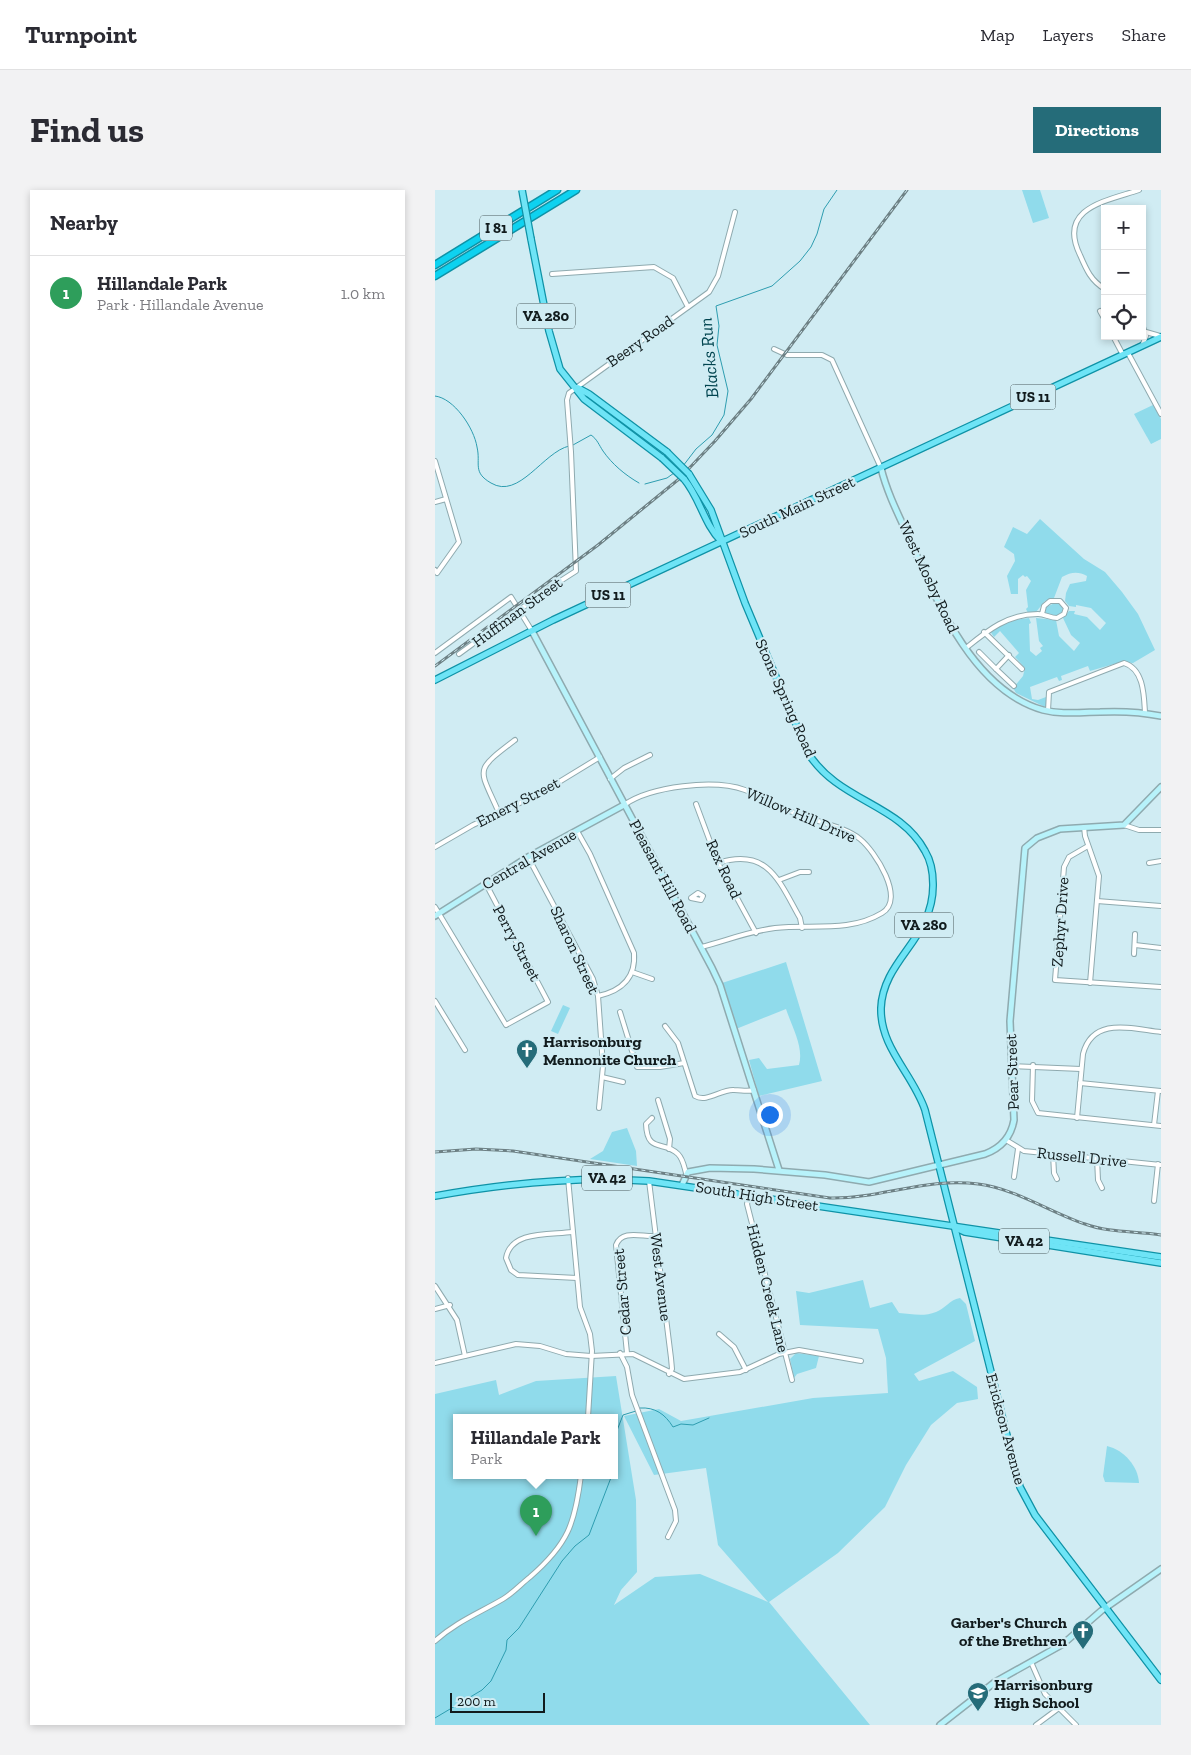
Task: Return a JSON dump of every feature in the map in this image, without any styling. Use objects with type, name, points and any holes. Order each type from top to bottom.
[{"type":"highway","name":"I 81","points":[[435,265],[557,190]]},
{"type":"highway","name":"I 81","points":[[435,276],[576,190]]},
{"type":"main road","name":"Stone Spring Road","points":[[522,190],[556,359],[560,369],[584,399],[662,458],[684,479],[697,498],[714,534],[721,541]]},
{"type":"main road","name":"South Main Street","points":[[435,680],[532,631],[721,541],[1161,337]]},
{"type":"main road","name":"Stone Spring Road","points":[[576,388],[589,394],[667,452],[689,474],[711,510],[720,532],[721,541],[800,737],[813,761],[837,785],[906,826],[918,838],[927,854],[933,880],[930,910],[921,932],[888,980],[882,997],[882,1020],[884,1034],[892,1052],[920,1095],[954,1227]]},
{"type":"main road","name":"South High Street","points":[[435,1196],[495,1186],[568,1178],[649,1180],[954,1227],[965,1226],[1161,1257]]},
{"type":"main road","name":"VA 42","points":[[954,1227],[965,1232],[1161,1263]]},
{"type":"main road","name":"Erickson Avenue","points":[[954,1227],[1020,1487],[1035,1515],[1161,1680]]},
{"type":"street","points":[[1101,286],[1091,279],[1075,242],[1077,221],[1091,206],[1139,190]]},
{"type":"street","name":"Beery Road","points":[[576,388],[708,293],[716,281],[735,212]]},
{"type":"street","points":[[552,274],[655,267],[673,278],[688,307]]},
{"type":"street","points":[[1146,332],[1161,337]]},
{"type":"street","points":[[1116,340],[1161,414]]},
{"type":"street","points":[[1142,346],[1144,340]]},
{"type":"street","points":[[774,349],[790,356],[823,355],[831,360],[881,468]]},
{"type":"street","name":"Huffman Street","points":[[459,654],[576,571],[571,441],[567,400],[569,393],[576,388]]},
{"type":"street","points":[[435,462],[459,542],[436,572],[435,579]]},
{"type":"street","name":"West Mosby Road","points":[[881,468],[943,616],[966,648],[991,677],[1011,694],[1030,705],[1048,711],[1063,713],[1145,713],[1161,716]]},
{"type":"street","points":[[435,502],[447,499]]},
{"type":"street","name":"Pleasant Hill Road","points":[[435,653],[511,597],[520,609],[701,947],[719,985],[779,1170]]},
{"type":"street","points":[[966,648],[984,632],[1009,619],[1042,614],[1050,618],[1058,617],[1065,613],[1066,606],[1060,601],[1050,601],[1044,606],[1042,614]]},
{"type":"street","points":[[984,632],[1022,669]]},
{"type":"street","points":[[979,652],[1013,686]]},
{"type":"street","points":[[996,669],[1009,655]]},
{"type":"street","points":[[1048,711],[1049,692],[1124,663],[1132,666],[1138,673],[1143,692],[1145,713]]},
{"type":"street","points":[[499,813],[484,778],[483,769],[489,759],[515,740]]},
{"type":"street","points":[[610,779],[624,768],[650,755]]},
{"type":"street","name":"Emery Street","points":[[435,847],[499,813],[541,794],[600,757]]},
{"type":"street","name":"Willow Hill Drive","points":[[624,805],[634,798],[651,792],[681,787],[727,785],[746,790],[773,805],[860,839],[871,852],[889,883],[891,898],[887,909],[880,914],[840,927],[774,928],[701,947]]},
{"type":"street","points":[[1161,787],[1124,825],[1130,828],[1161,830]]},
{"type":"street","name":"Rex Road","points":[[696,804],[718,863],[756,933]]},
{"type":"street","name":"Central Avenue","points":[[437,914],[529,857],[624,805]]},
{"type":"street","name":"Pear Street","points":[[1006,1140],[1014,1120],[1010,1021],[1025,848],[1037,838],[1059,829],[1124,825]]},
{"type":"street","points":[[1084,827],[1088,846],[1098,869],[1090,983],[1161,987]]},
{"type":"street","points":[[577,831],[590,854],[633,949],[633,972],[629,979],[617,990],[598,996]]},
{"type":"street","name":"Zephyr Drive","points":[[1088,846],[1069,857],[1064,867],[1055,980],[1090,983]]},
{"type":"street","name":"Sharon Street","points":[[529,857],[593,979],[598,996],[602,1077],[599,1108]]},
{"type":"street","points":[[718,863],[730,859],[747,858],[771,869],[800,918],[802,928]]},
{"type":"street","points":[[1149,863],[1161,861]]},
{"type":"street","points":[[779,880],[800,872],[809,872]]},
{"type":"street","name":"Perry Street","points":[[437,914],[506,1026],[548,1002],[486,884]]},
{"type":"street","points":[[1097,901],[1161,906]]},
{"type":"street","points":[[435,907],[437,914]]},
{"type":"street","points":[[1134,954],[1135,934]]},
{"type":"street","points":[[1135,945],[1161,948]]},
{"type":"street","points":[[633,972],[652,979]]},
{"type":"street","points":[[435,1001],[465,1050]]},
{"type":"street","points":[[620,1012],[637,1067],[661,1067],[683,1063]]},
{"type":"street","points":[[665,1026],[677,1042],[692,1093],[698,1098],[735,1089],[746,1092],[754,1090]]},
{"type":"street","points":[[1077,1118],[1081,1069],[1086,1044],[1093,1034],[1102,1029],[1120,1028],[1161,1032]]},
{"type":"street","points":[[1033,1065],[1032,1101],[1038,1113],[1161,1126]]},
{"type":"street","points":[[1011,1066],[1033,1065],[1081,1069]]},
{"type":"street","points":[[602,1077],[623,1082]]},
{"type":"street","points":[[1080,1083],[1160,1091],[1154,1125]]},
{"type":"street","points":[[659,1100],[670,1139],[669,1149]]},
{"type":"street","points":[[652,1118],[646,1124],[649,1139],[658,1147],[669,1149],[680,1155],[686,1173],[682,1185]]},
{"type":"street","points":[[686,1173],[710,1168],[779,1170],[869,1182],[992,1152],[1006,1140]]},
{"type":"street","name":"Russell Drive","points":[[1006,1140],[1018,1149],[1160,1164]]},
{"type":"street","points":[[1014,1177],[1018,1149]]},
{"type":"street","points":[[1053,1154],[1053,1173],[1057,1179]]},
{"type":"street","points":[[1097,1158],[1098,1180],[1101,1188]]},
{"type":"street","points":[[1153,1201],[1160,1164]]},
{"type":"street","points":[[568,1178],[580,1307],[590,1334],[591,1356],[588,1414]]},
{"type":"street","name":"West Avenue","points":[[649,1180],[671,1358],[672,1369],[669,1374]]},
{"type":"street","name":"Hidden Creek Lane","points":[[749,1195],[747,1204],[792,1380]]},
{"type":"street","points":[[572,1232],[517,1240],[509,1248],[506,1258],[511,1270],[518,1275],[577,1278]]},
{"type":"street","name":"Cedar Street","points":[[627,1353],[616,1244],[619,1238],[625,1235],[655,1236]]},
{"type":"street","points":[[435,1286],[450,1305],[457,1320],[465,1356]]},
{"type":"street","points":[[435,1309],[450,1305]]},
{"type":"street","points":[[719,1334],[734,1347],[746,1370]]},
{"type":"street","points":[[435,1363],[517,1344],[540,1346],[567,1354],[591,1356],[627,1353],[639,1356],[669,1374],[683,1379],[734,1374],[785,1352],[803,1350],[861,1361]]},
{"type":"street","points":[[620,1353],[627,1367],[632,1395],[675,1510],[675,1522],[668,1537]]},
{"type":"street","points":[[435,1641],[457,1622],[506,1596],[551,1558],[562,1543],[571,1524],[580,1479]]},
{"type":"street","points":[[940,1725],[995,1682],[1063,1644],[1106,1607],[1161,1569]]},
{"type":"street","points":[[1031,1662],[1043,1691],[1077,1725]]},
{"type":"street","points":[[1036,1725],[1059,1708]]},
{"type":"shaded area","points":[[1022,190],[1040,190],[1049,218],[1033,223]]},
{"type":"shaded area","points":[[1153,405],[1161,419],[1161,439],[1151,444],[1134,414]]},
{"type":"shaded area","points":[[1040,519],[1084,559],[1105,572],[1138,614],[1155,650],[1133,663],[1121,662],[1090,671],[1088,666],[1061,676],[1062,680],[1059,681],[1057,677],[1030,687],[1032,699],[1038,700],[1046,697],[1047,705],[1045,707],[1016,693],[1013,688],[1023,676],[1025,668],[1015,657],[1019,653],[1000,631],[994,637],[990,631],[1014,620],[1029,618],[1031,623],[1029,624],[1030,651],[1036,656],[1042,651],[1040,648],[1043,646],[1039,641],[1036,618],[1056,620],[1059,636],[1074,651],[1080,643],[1071,635],[1063,618],[1069,611],[1075,611],[1074,614],[1087,617],[1100,630],[1106,623],[1091,608],[1076,605],[1076,607],[1069,606],[1065,601],[1070,584],[1086,581],[1087,576],[1081,573],[1071,573],[1062,577],[1054,598],[1045,601],[1036,612],[1028,613],[1026,609],[1028,607],[1026,590],[1031,581],[1027,576],[1023,575],[1018,579],[1018,594],[1011,594],[1007,576],[1015,561],[1014,554],[1004,547],[1013,527],[1027,534]]},
{"type":"shaded area","points":[[1055,603],[1062,605],[1063,611],[1058,615],[1048,615],[1045,613],[1046,607]]},
{"type":"shaded area","points":[[786,962],[822,1081],[759,1096],[749,1060],[759,1058],[767,1069],[799,1065],[800,1051],[797,1037],[786,1009],[736,1029],[722,983]]},
{"type":"shaded area","points":[[563,1005],[570,1008],[558,1034],[551,1031]]},
{"type":"shaded area","points":[[627,1128],[636,1151],[637,1166],[590,1159],[603,1151],[612,1132]]},
{"type":"shaded area","points":[[863,1280],[870,1308],[892,1302],[899,1313],[917,1315],[936,1312],[960,1298],[966,1304],[975,1341],[914,1374],[919,1381],[953,1371],[977,1387],[978,1399],[957,1403],[931,1425],[906,1465],[885,1507],[838,1553],[769,1602],[870,1725],[435,1725],[435,1394],[496,1380],[499,1395],[536,1381],[616,1376],[636,1500],[637,1572],[621,1590],[614,1605],[655,1577],[700,1574],[768,1602],[718,1545],[706,1468],[654,1475],[624,1416],[659,1409],[681,1421],[813,1398],[888,1393],[886,1358],[878,1329],[800,1325],[796,1291],[809,1293]]},
{"type":"shaded area","points":[[796,1353],[819,1356],[816,1368],[797,1374],[794,1378],[790,1359]]},
{"type":"shaded area","points":[[1107,1446],[1119,1451],[1129,1460],[1136,1471],[1139,1483],[1105,1482],[1103,1476]]},
{"type":"waterway","name":"Blacks Run","points":[[683,466],[696,449],[712,435],[724,415],[728,391],[717,345],[719,326],[716,306],[772,286],[800,261],[811,247],[824,209],[837,190]]},
{"type":"waterway","name":"Blacks Run","points":[[435,396],[449,402],[462,415],[475,439],[478,467],[481,475],[491,483],[501,487],[521,480],[559,450],[569,446]]},
{"type":"waterway","name":"Blacks Run","points":[[573,445],[591,435],[615,465],[639,483]]},
{"type":"waterway","name":"Blacks Run","points":[[645,484],[667,478],[674,473]]},
{"type":"waterway","points":[[640,1408],[659,1412],[667,1418],[673,1427],[681,1424],[693,1425],[709,1418]]},
{"type":"waterway","points":[[618,1428],[623,1415],[636,1411]]},
{"type":"waterway","points":[[435,1718],[482,1690],[491,1681],[506,1650],[507,1640],[519,1628],[562,1561],[575,1546],[589,1535],[610,1479]]},
{"type":"railway","points":[[435,666],[598,545],[679,479],[751,399],[907,190]]},
{"type":"railway","points":[[435,1152],[476,1149],[513,1151],[830,1198],[867,1195],[941,1183],[978,1184],[1020,1196],[1094,1227],[1161,1235]]},
{"type":"place","name":"Harrisonburg Mennonite Church","points":[[527,1069]]},
{"type":"place","name":"Hillandale Park","points":[[536,1536]]},
{"type":"place","name":"Garber's Church of the Brethren","points":[[1083,1650]]},
{"type":"place","name":"Harrisonburg High School","points":[[978,1712]]}]
